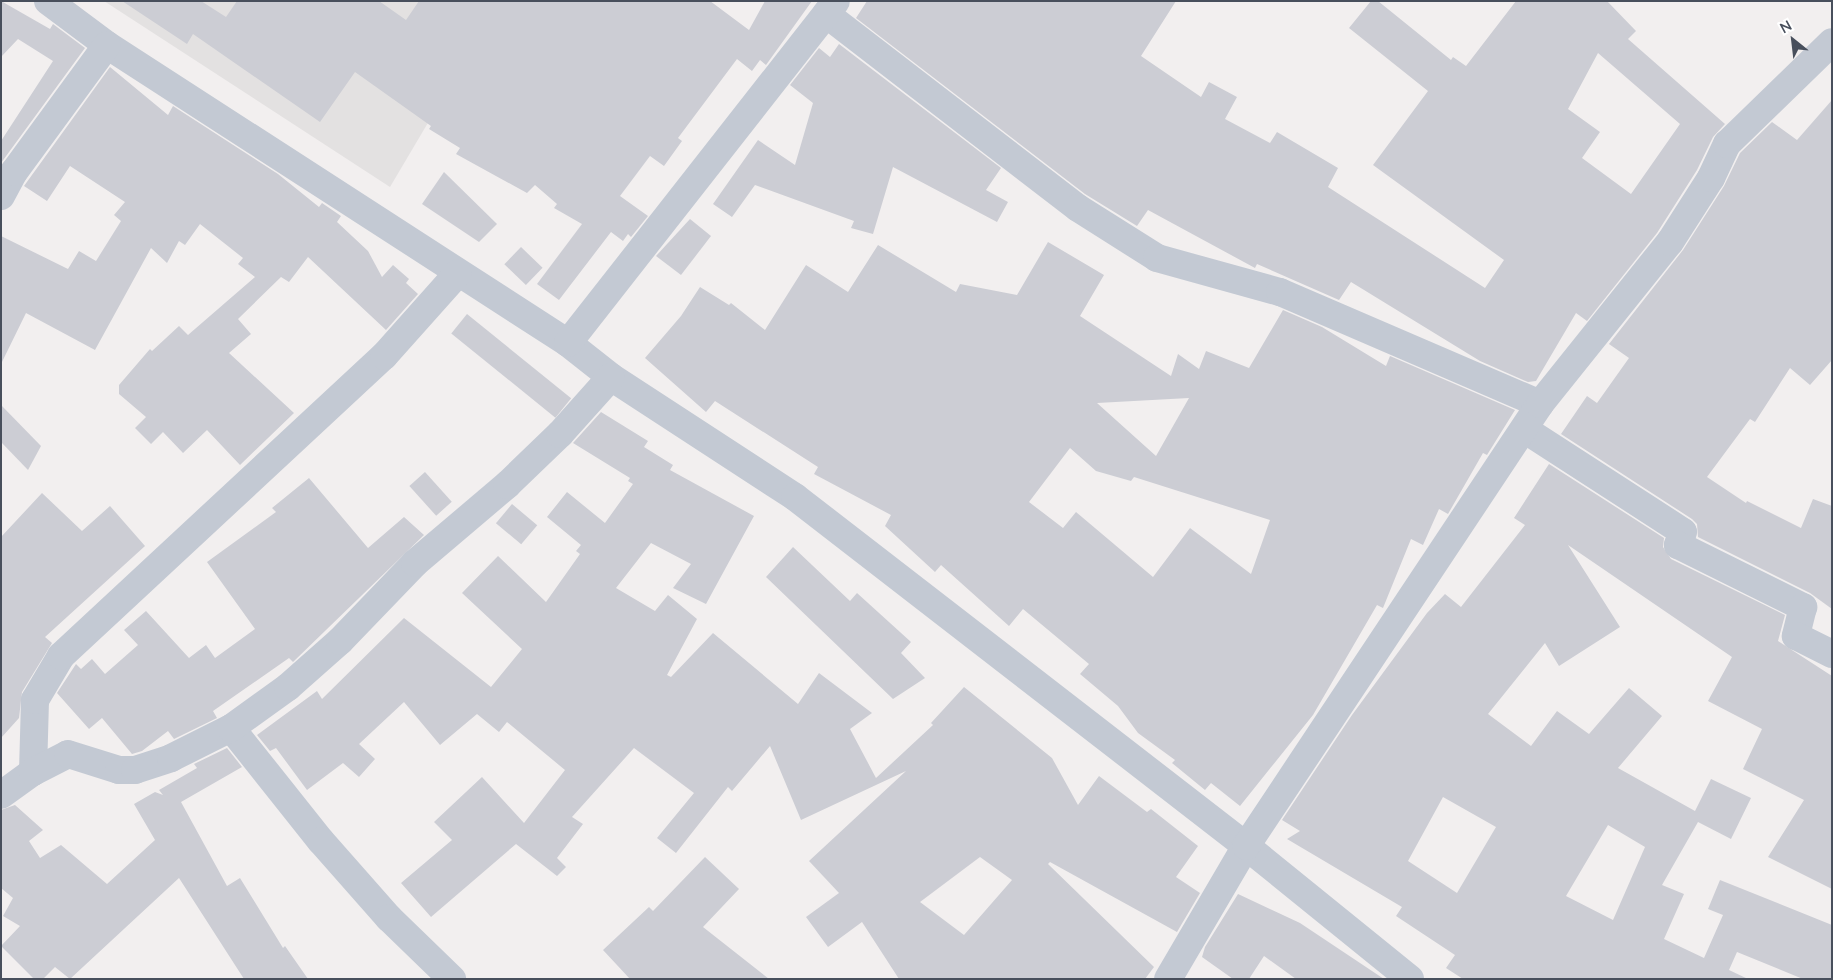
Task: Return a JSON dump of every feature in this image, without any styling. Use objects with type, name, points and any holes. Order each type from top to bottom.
[{"type":"street","points":[[48,1],[107,45],[568,343],[611,377],[795,497],[1246,846],[1410,979]]},
{"type":"street","points":[[568,343],[831,7],[1078,208],[1157,258],[1280,292],[1540,404]]},
{"type":"street","points":[[1168,979],[1246,846],[1540,404],[1670,242],[1711,178],[1727,144],[1832,42]]},
{"type":"street","points":[[1,196],[14,172],[107,45]]},
{"type":"street","points":[[33,772],[35,700],[61,656],[384,356],[458,272]]},
{"type":"street","points":[[1,795],[33,772],[68,754],[119,770],[135,770],[171,758],[231,728],[288,687],[340,641],[415,563],[527,466],[611,377]]},
{"type":"street","points":[[1524,429],[1683,532],[1678,545],[1803,607],[1796,636],[1832,654]]},
{"type":"street","points":[[231,728],[321,842],[389,918],[452,979]]},
{"type":"shaded area","points":[[104,1],[500,1],[390,187]]},
{"type":"building","points":[[1,1],[50,29],[53,24],[85,48],[1,163],[1,141],[53,61],[18,39],[1,57]]},
{"type":"building","points":[[122,1],[201,1],[226,17],[237,1],[379,1],[406,20],[419,1],[710,1],[749,30],[765,1],[812,1],[766,65],[760,60],[752,71],[737,59],[678,138],[682,141],[664,166],[650,156],[620,196],[648,216],[631,237],[628,234],[623,241],[611,232],[559,300],[537,284],[582,224],[554,208],[557,204],[535,185],[527,193],[456,154],[460,148],[429,129],[431,126],[355,72],[320,122],[193,34],[187,44]]},
{"type":"building","points":[[867,1],[1176,1],[1141,56],[1201,97],[1209,82],[1237,97],[1225,119],[1270,143],[1277,132],[1338,168],[1328,187],[1485,288],[1504,260],[1373,165],[1428,91],[1349,28],[1371,1],[1378,1],[1451,60],[1453,57],[1466,66],[1516,1],[1607,1],[1636,31],[1628,39],[1725,124],[1713,137],[1697,170],[1657,233],[1587,321],[1576,313],[1536,381],[1528,382],[1480,361],[1351,282],[1339,300],[1257,264],[1255,268],[1148,210],[1137,226],[1085,194],[856,18]],"holes":[[[1598,53],[1680,124],[1631,194],[1582,158],[1600,132],[1568,109]]]},
{"type":"building","points":[[839,44],[1001,168],[986,190],[1008,202],[997,222],[893,167],[873,234],[851,228],[854,221],[755,185],[732,217],[713,204],[758,140],[795,165],[813,103],[790,85],[819,48],[830,57]]},
{"type":"building","points":[[110,67],[168,115],[173,106],[278,174],[319,207],[322,203],[341,216],[337,222],[368,251],[382,277],[393,265],[409,279],[406,283],[418,294],[386,330],[308,257],[289,282],[281,277],[238,319],[251,334],[229,353],[294,413],[240,465],[207,430],[183,453],[163,432],[151,444],[135,428],[146,417],[119,394],[119,385],[150,349],[152,351],[179,326],[188,335],[255,277],[238,264],[243,258],[200,224],[185,245],[179,241],[167,263],[151,248],[95,350],[26,313],[1,364],[1,236],[68,269],[79,251],[96,261],[121,221],[114,215],[125,202],[70,166],[47,201],[24,186]]},
{"type":"building","points":[[1832,100],[1832,360],[1810,385],[1790,368],[1755,422],[1750,419],[1707,477],[1746,503],[1747,501],[1801,528],[1813,499],[1832,506],[1832,609],[1810,593],[1698,537],[1697,524],[1692,519],[1561,434],[1587,396],[1597,403],[1629,358],[1609,344],[1683,250],[1724,186],[1740,153],[1772,122],[1797,140]]},
{"type":"building","points":[[444,172],[497,224],[479,242],[422,204]]},
{"type":"building","points":[[690,219],[711,236],[681,275],[656,256]]},
{"type":"building","points":[[1048,242],[1104,275],[1080,316],[1171,376],[1178,354],[1199,369],[1206,351],[1249,368],[1283,310],[1322,327],[1386,366],[1390,356],[1515,410],[1487,455],[1483,453],[1448,514],[1439,509],[1423,545],[1411,539],[1383,608],[1377,605],[1313,715],[1240,806],[1211,783],[1205,790],[1172,763],[1175,760],[1138,733],[1118,706],[1080,674],[1089,664],[1023,609],[1009,626],[941,565],[935,572],[885,526],[891,515],[814,474],[818,467],[715,401],[706,412],[645,358],[681,316],[700,287],[729,305],[731,303],[765,330],[806,265],[848,292],[878,245],[956,292],[960,284],[1017,295]],"holes":[[[1189,398],[1156,456],[1097,403]],[[1070,448],[1096,471],[1131,481],[1134,477],[1270,520],[1251,574],[1190,528],[1153,577],[1076,512],[1063,528],[1029,502]]]},
{"type":"building","points":[[521,247],[543,268],[526,285],[504,264]]},
{"type":"building","points":[[467,314],[571,398],[555,418],[451,333]]},
{"type":"building","points":[[1,405],[41,446],[28,470],[1,442]]},
{"type":"building","points":[[601,412],[648,441],[644,447],[673,465],[670,470],[754,516],[706,604],[673,588],[691,564],[651,543],[616,588],[655,611],[668,595],[697,619],[667,675],[671,677],[713,633],[798,704],[819,673],[872,713],[850,729],[876,778],[933,725],[931,723],[964,687],[1052,758],[1078,805],[1099,776],[1147,812],[1151,809],[1198,846],[1176,877],[1200,893],[1177,932],[1050,862],[1048,864],[1154,967],[1145,979],[899,979],[862,922],[828,947],[806,917],[839,893],[809,861],[906,771],[801,820],[770,746],[732,791],[728,787],[676,853],[657,838],[694,793],[634,748],[572,817],[583,824],[557,858],[566,867],[557,876],[516,844],[431,917],[401,883],[452,840],[434,822],[482,777],[524,823],[565,770],[507,722],[499,732],[477,714],[440,745],[404,702],[359,744],[375,759],[359,777],[343,763],[307,790],[276,748],[270,751],[257,735],[317,691],[322,699],[404,618],[491,687],[522,649],[462,593],[498,556],[546,602],[580,554],[576,551],[581,545],[547,517],[567,492],[605,523],[633,484],[628,481],[630,478],[573,443]],"holes":[[[980,857],[1012,880],[964,935],[920,902]]]},
{"type":"building","points":[[1549,464],[1664,538],[1663,547],[1671,559],[1785,615],[1778,641],[1832,676],[1832,889],[1768,857],[1804,800],[1743,769],[1762,729],[1708,701],[1732,657],[1568,545],[1620,627],[1559,666],[1545,643],[1488,714],[1531,746],[1557,711],[1589,734],[1629,688],[1662,716],[1618,768],[1695,811],[1711,779],[1751,798],[1731,839],[1698,822],[1662,885],[1684,894],[1664,939],[1704,958],[1723,915],[1708,909],[1720,880],[1832,925],[1832,979],[1803,979],[1737,952],[1729,970],[1748,979],[1463,979],[1446,968],[1455,955],[1396,916],[1402,907],[1287,839],[1300,831],[1282,820],[1352,715],[1427,613],[1445,594],[1461,607],[1525,525],[1514,518]],"holes":[[[1443,797],[1496,827],[1457,893],[1408,861]],[[1608,825],[1645,847],[1613,920],[1566,896]]]},
{"type":"building","points":[[425,472],[452,502],[436,516],[409,486]]},
{"type":"building","points":[[309,478],[368,548],[404,517],[424,535],[293,662],[289,658],[213,711],[217,718],[174,739],[168,731],[142,751],[132,754],[102,718],[89,729],[57,693],[76,664],[81,669],[92,659],[105,674],[138,645],[124,630],[146,611],[189,658],[206,645],[215,658],[255,629],[207,562],[276,512],[272,508]]},
{"type":"building","points":[[42,493],[82,531],[110,506],[145,546],[45,637],[52,643],[22,692],[19,718],[1,738],[1,537]]},
{"type":"building","points":[[512,504],[537,525],[521,544],[496,523]]},
{"type":"building","points":[[793,547],[850,601],[857,593],[911,642],[901,653],[925,678],[893,699],[766,577]]},
{"type":"building","points":[[227,748],[242,767],[181,802],[227,886],[240,878],[283,948],[285,946],[308,979],[244,979],[179,878],[70,979],[55,967],[43,979],[34,979],[1,946],[20,926],[3,916],[13,898],[1,888],[1,810],[15,805],[43,830],[29,841],[40,858],[61,845],[107,884],[155,840],[134,804],[155,792],[163,795],[159,790],[197,768],[194,764]]},
{"type":"building","points":[[705,857],[739,889],[703,927],[769,979],[630,979],[603,950],[649,907],[653,911]]},
{"type":"building","points":[[1238,894],[1300,923],[1384,979],[1296,979],[1264,956],[1249,979],[1233,979],[1202,957],[1205,947]]}]
